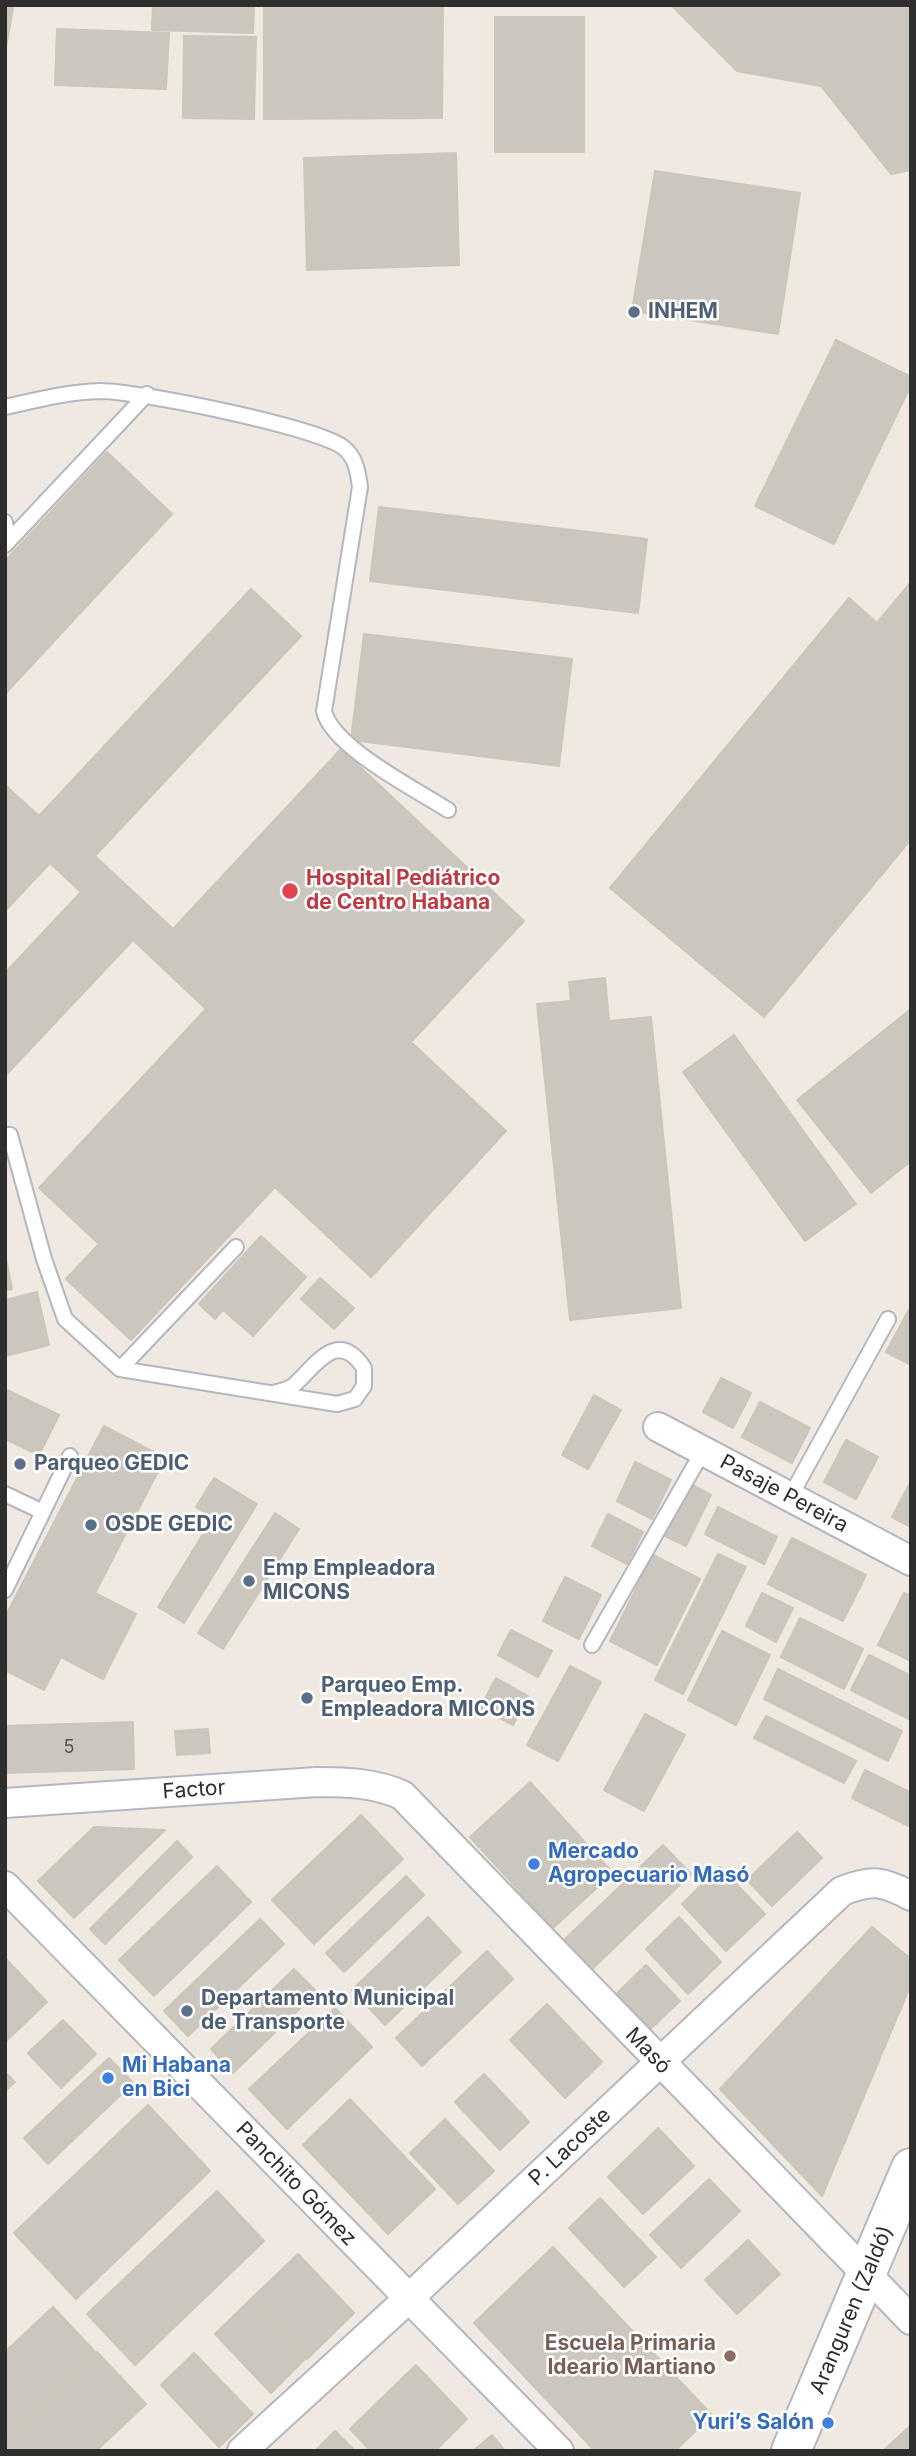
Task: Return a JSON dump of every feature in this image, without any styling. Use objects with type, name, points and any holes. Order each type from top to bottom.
[{"type":"main road","name":"Aranguren (Zaldó)","points":[[791,2451],[911,2168]]},
{"type":"street","name":"Pasaje Pereira","points":[[658,1427],[911,1561]]},
{"type":"street","name":"Factor","points":[[5,1803],[317,1782],[355,1782],[383,1787]]},
{"type":"street","name":"Masó","points":[[383,1787],[402,1795],[911,2320]]},
{"type":"street","name":"P. Lacoste","points":[[242,2451],[408,2300],[842,1891],[864,1882],[888,1884],[911,1896]]},
{"type":"street","name":"Panchito Gómez","points":[[5,1886],[559,2451]]},
{"type":"lane","points":[[5,407],[81,392],[146,394],[312,434],[342,447],[351,456],[360,486],[324,711],[326,720],[348,744],[448,810]]},
{"type":"lane","points":[[6,544],[146,394]]},
{"type":"lane","points":[[5,522],[6,544]]},
{"type":"lane","points":[[5,1135],[10,1135],[44,1259],[65,1319],[120,1369],[337,1404],[355,1399],[364,1386],[364,1368],[348,1352],[336,1351],[318,1359],[292,1388],[273,1393]]},
{"type":"lane","points":[[120,1369],[236,1247]]},
{"type":"lane","points":[[790,1497],[888,1319]]},
{"type":"lane","points":[[592,1645],[703,1451]]},
{"type":"lane","points":[[5,1590],[70,1456]]},
{"type":"lane","points":[[5,1494],[43,1512]]},
{"type":"building","points":[[153,5],[254,5],[253,33],[152,30]]},
{"type":"building","points":[[264,5],[443,5],[442,118],[264,119]]},
{"type":"building","points":[[671,5],[911,5],[911,170],[891,174],[821,86],[737,71]]},
{"type":"building","points":[[5,7],[13,8],[5,53]]},
{"type":"building","points":[[495,17],[584,17],[584,152],[495,152]]},
{"type":"building","points":[[57,29],[169,33],[166,89],[55,85]]},
{"type":"building","points":[[184,36],[256,37],[254,119],[183,118]]},
{"type":"building","points":[[456,153],[459,265],[307,270],[304,158]]},
{"type":"building","points":[[655,171],[800,193],[778,334],[632,311]]},
{"type":"building","points":[[836,340],[911,377],[911,385],[834,544],[755,506]]},
{"type":"building","points":[[107,452],[172,514],[5,694],[5,561]]},
{"type":"building","points":[[379,507],[647,539],[638,613],[370,581]]},
{"type":"building","points":[[911,582],[911,839],[764,1017],[610,888],[849,598],[877,623]]},
{"type":"building","points":[[251,589],[301,636],[95,856],[173,929],[341,749],[524,921],[411,1042],[506,1131],[371,1277],[275,1187],[131,1340],[66,1279],[99,1244],[39,1188],[206,1009],[133,940],[5,1076],[5,973],[81,892],[50,863],[5,911],[5,785],[39,816]]},
{"type":"building","points":[[364,634],[572,659],[559,766],[351,740]]},
{"type":"building","points":[[605,978],[609,1021],[651,1017],[681,1308],[570,1320],[537,1004],[571,1001],[569,982]]},
{"type":"building","points":[[911,1009],[911,1161],[871,1193],[797,1100]]},
{"type":"building","points":[[734,1035],[856,1204],[805,1241],[683,1072]]},
{"type":"building","points":[[261,1236],[306,1277],[253,1336],[223,1310],[215,1319],[199,1304]]},
{"type":"building","points":[[5,1254],[12,1289],[5,1291]]},
{"type":"building","points":[[320,1278],[354,1308],[334,1329],[301,1299]]},
{"type":"building","points":[[37,1292],[49,1345],[5,1356],[5,1300]]},
{"type":"building","points":[[911,1306],[911,1365],[886,1352]]},
{"type":"building","points":[[721,1378],[751,1393],[733,1428],[703,1412]]},
{"type":"building","points":[[5,1389],[59,1415],[39,1455],[5,1439]]},
{"type":"building","points":[[594,1395],[621,1410],[588,1469],[562,1455]]},
{"type":"building","points":[[760,1402],[810,1428],[792,1463],[742,1437]]},
{"type":"building","name":"OSDE GEDIC","points":[[104,1426],[165,1458],[95,1593],[136,1614],[103,1679],[61,1657],[44,1690],[5,1670],[5,1617]]},
{"type":"building","points":[[846,1440],[878,1457],[856,1499],[824,1482]]},
{"type":"building","points":[[635,1462],[671,1480],[652,1519],[617,1501]]},
{"type":"building","points":[[214,1478],[257,1504],[184,1623],[158,1607],[213,1518],[196,1507]]},
{"type":"building","points":[[911,1481],[911,1527],[892,1517]]},
{"type":"building","points":[[691,1484],[711,1495],[686,1546],[665,1536]]},
{"type":"building","points":[[718,1507],[777,1537],[764,1564],[705,1534]]},
{"type":"building","name":"Emp Empleadora MICONS","points":[[275,1513],[299,1529],[223,1649],[198,1633]]},
{"type":"building","points":[[608,1514],[643,1532],[627,1564],[592,1546]]},
{"type":"building","points":[[792,1538],[866,1575],[843,1621],[768,1584]]},
{"type":"building","points":[[718,1554],[746,1567],[683,1694],[655,1680]]},
{"type":"building","points":[[653,1555],[700,1579],[657,1665],[610,1641]]},
{"type":"building","points":[[565,1577],[601,1595],[579,1639],[543,1621]]},
{"type":"building","points":[[762,1593],[793,1608],[776,1642],[746,1626]]},
{"type":"building","points":[[904,1593],[911,1596],[911,1661],[878,1645]]},
{"type":"building","points":[[800,1618],[863,1649],[844,1689],[781,1657]]},
{"type":"building","points":[[511,1630],[552,1651],[538,1677],[498,1655]]},
{"type":"building","points":[[722,1631],[770,1655],[736,1725],[688,1700]]},
{"type":"building","points":[[869,1655],[911,1676],[911,1720],[851,1690]]},
{"type":"building","points":[[570,1666],[601,1682],[558,1761],[527,1745]]},
{"type":"building","points":[[778,1669],[902,1731],[888,1761],[764,1699]]},
{"type":"building","points":[[496,1678],[528,1696],[513,1725],[480,1708]]},
{"type":"building","points":[[645,1714],[685,1735],[644,1811],[604,1790]]},
{"type":"building","points":[[766,1716],[856,1761],[844,1783],[754,1738]]},
{"type":"building","points":[[133,1722],[134,1769],[5,1773],[5,1726]]},
{"type":"building","points":[[208,1729],[210,1753],[177,1755],[175,1731]]},
{"type":"building","points":[[865,1770],[911,1793],[911,1827],[852,1798]]},
{"type":"building","points":[[530,1782],[613,1873],[553,1928],[470,1837]]},
{"type":"building","points":[[361,1815],[403,1859],[314,1944],[272,1900]]},
{"type":"building","points":[[94,1827],[165,1830],[74,1918],[38,1881]]},
{"type":"building","points":[[797,1832],[822,1858],[772,1906],[747,1880]]},
{"type":"building","points":[[177,1841],[192,1857],[105,1944],[90,1929]]},
{"type":"building","points":[[663,1845],[691,1874],[590,1971],[562,1942]]},
{"type":"building","points":[[217,1866],[251,1902],[154,1996],[119,1960]]},
{"type":"building","points":[[720,1867],[765,1914],[726,1951],[682,1904]]},
{"type":"building","points":[[406,1876],[424,1895],[344,1972],[326,1953]]},
{"type":"building","points":[[428,1917],[461,1952],[385,2025],[352,1990]]},
{"type":"building","points":[[679,1917],[721,1962],[688,1994],[646,1949]]},
{"type":"building","points":[[260,1919],[284,1944],[188,2036],[164,2011]]},
{"type":"building","points":[[872,1927],[911,1959],[911,1984],[822,2196],[720,2089]]},
{"type":"building","points":[[487,1951],[513,1979],[422,2066],[396,2038]]},
{"type":"building","points":[[5,1958],[47,2002],[5,2042]]},
{"type":"building","points":[[646,1965],[680,2001],[644,2035],[611,1999]]},
{"type":"building","points":[[294,1969],[317,1992],[233,2073],[211,2049]]},
{"type":"building","points":[[547,2004],[602,2062],[565,2098],[510,2040]]},
{"type":"building","points":[[335,2008],[372,2047],[287,2129],[249,2089]]},
{"type":"building","points":[[63,2020],[96,2054],[61,2088],[28,2053]]},
{"type":"building","points":[[109,2058],[133,2083],[48,2164],[24,2138]]},
{"type":"building","points":[[5,2072],[15,2082],[5,2091]]},
{"type":"building","points":[[484,2074],[529,2122],[500,2150],[455,2102]]},
{"type":"building","points":[[350,2099],[435,2189],[388,2234],[303,2145]]},
{"type":"building","points":[[148,2105],[210,2171],[76,2299],[14,2233]]},
{"type":"building","points":[[445,2119],[494,2171],[458,2204],[410,2153]]},
{"type":"building","points":[[658,2128],[694,2166],[643,2214],[608,2177]]},
{"type":"building","points":[[709,2179],[740,2211],[681,2268],[650,2235]]},
{"type":"building","points":[[217,2191],[264,2241],[135,2365],[87,2314]]},
{"type":"building","points":[[600,2198],[656,2257],[624,2287],[569,2228]]},
{"type":"building","points":[[748,2240],[780,2274],[737,2314],[705,2280]]},
{"type":"building","points":[[553,2247],[712,2415],[675,2451],[595,2451],[474,2323]]},
{"type":"building","points":[[298,2254],[354,2313],[307,2359],[250,2300]]},
{"type":"building","points":[[250,2300],[306,2358],[271,2393],[215,2334]]},
{"type":"building","points":[[53,2307],[96,2353],[5,2439],[5,2352]]},
{"type":"building","points":[[97,2352],[146,2404],[96,2451],[5,2451],[5,2440]]},
{"type":"building","points":[[194,2353],[253,2414],[219,2447],[161,2385]]},
{"type":"building","points":[[416,2365],[467,2419],[435,2451],[371,2451],[350,2429]]},
{"type":"building","points":[[909,2427],[911,2451],[883,2451]]},
{"type":"building","points":[[335,2431],[355,2451],[315,2451]]},
{"type":"building","points":[[492,2435],[505,2451],[473,2451]]},
{"type":"place","name":"INHEM","points":[[634,312]]},
{"type":"place","name":"Hospital Pediátrico de Centro Habana","points":[[290,891]]},
{"type":"place","name":"Parqueo GEDIC","points":[[20,1464]]},
{"type":"place","name":"OSDE GEDIC","points":[[91,1525]]},
{"type":"place","name":"Emp Empleadora MICONS","points":[[249,1581]]},
{"type":"place","name":"Parqueo Emp. Empleadora MICONS","points":[[307,1698]]},
{"type":"place","name":"Mercado Agropecuario Masó","points":[[534,1864]]},
{"type":"place","name":"Departamento Municipal de Transporte","points":[[187,2011]]},
{"type":"place","name":"Mi Habana en Bici","points":[[108,2078]]},
{"type":"place","name":"Escuela Primaria Ideario Martiano","points":[[730,2356]]},
{"type":"place","name":"Yuri’s Salón","points":[[828,2423]]}]
